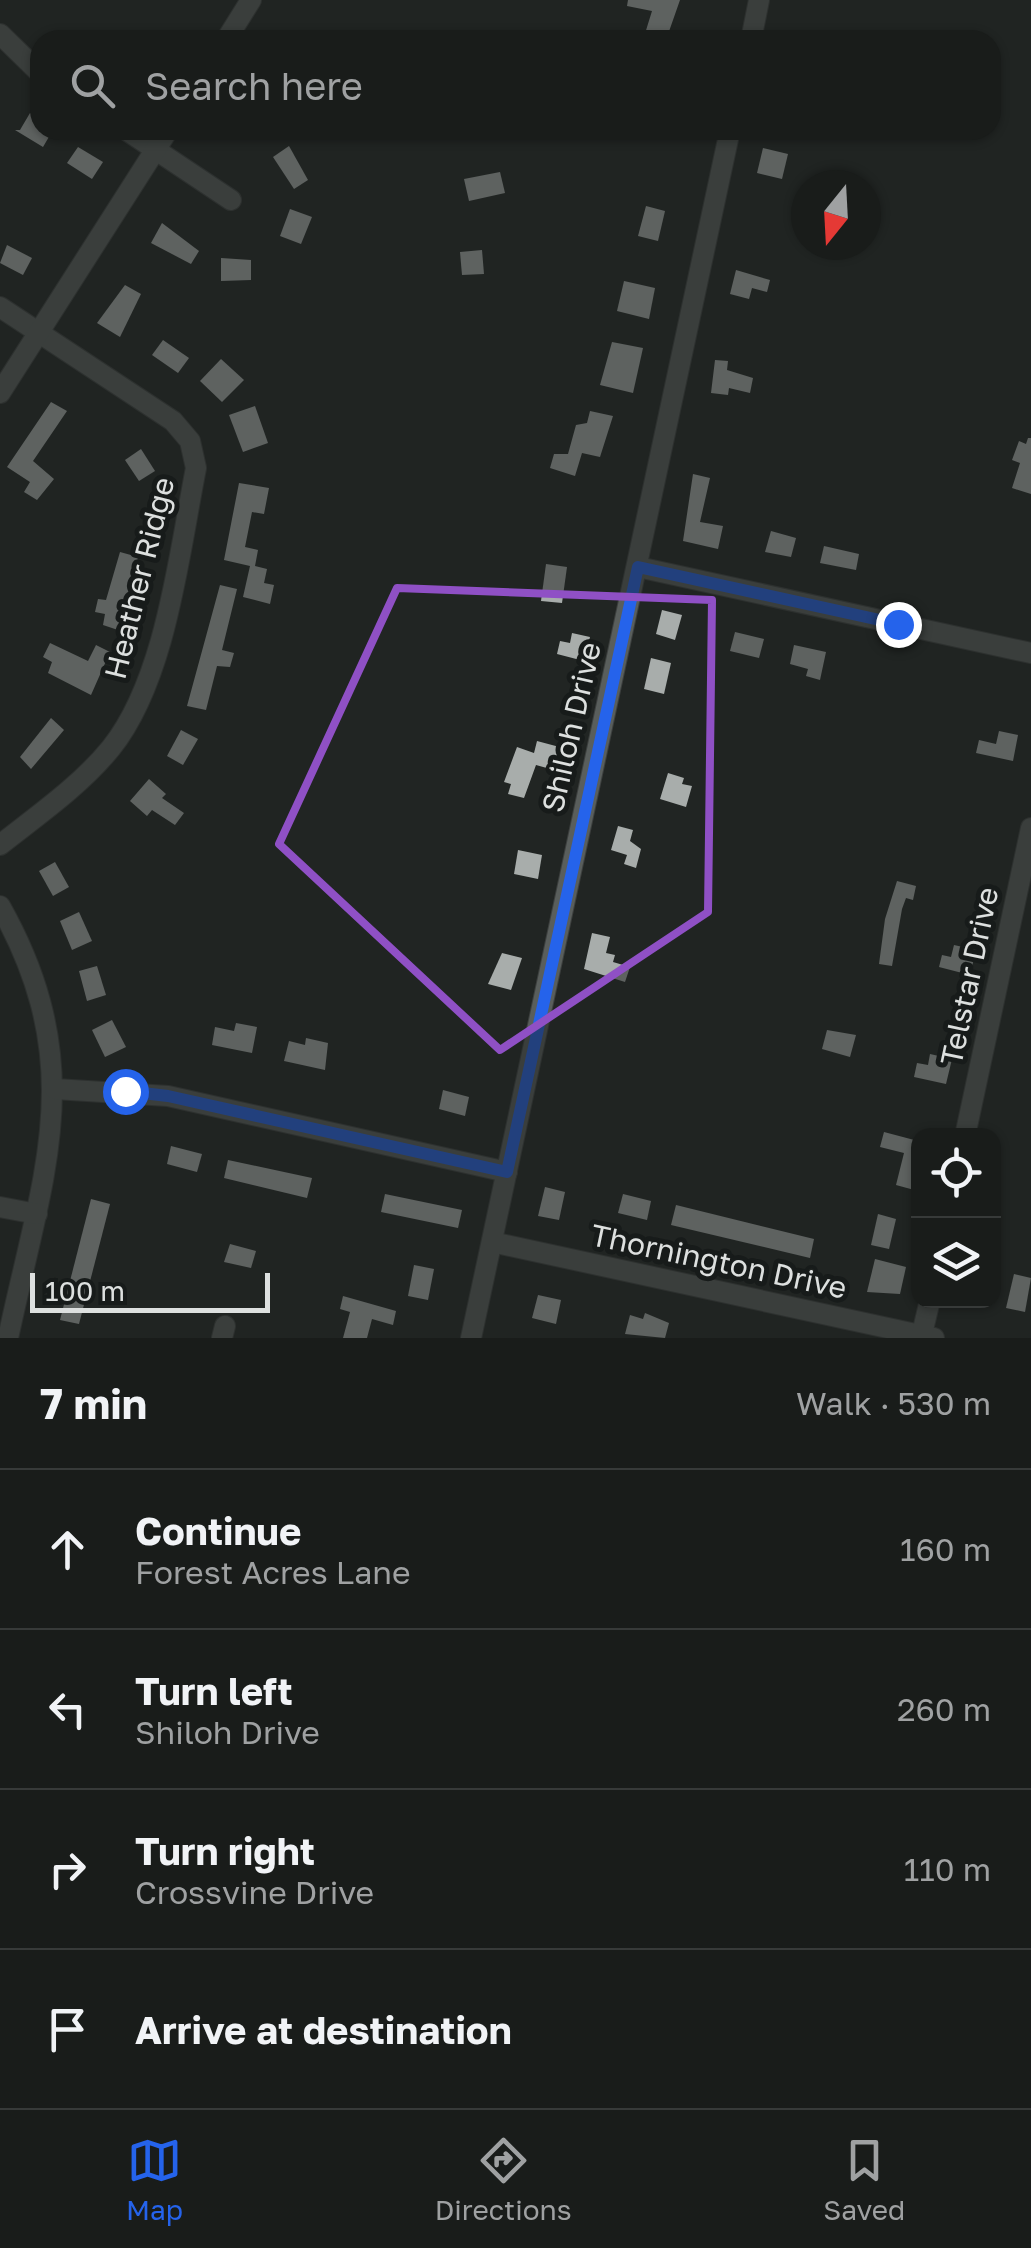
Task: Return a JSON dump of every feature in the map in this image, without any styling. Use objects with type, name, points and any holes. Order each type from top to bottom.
[{"type":"street","points":[[232,30],[252,0]]},
{"type":"street","points":[[753,30],[759,0]]},
{"type":"street","points":[[0,34],[30,64]]},
{"type":"street","points":[[141,140],[232,200]]},
{"type":"street","points":[[0,393],[161,140]]},
{"type":"street","name":"Shiloh Drive","points":[[471,1338],[728,140]]},
{"type":"street","name":"Heather Ridge","points":[[0,307],[182,428],[195,454],[196,468],[154,662],[131,719],[93,768],[0,845]]},
{"type":"street","points":[[638,567],[1031,653]]},
{"type":"street","name":"Telstar Drive","points":[[967,1128],[1031,828]]},
{"type":"street","points":[[0,906],[34,977],[52,1048],[54,1089],[51,1143],[8,1338]]},
{"type":"street","points":[[54,1089],[168,1096],[507,1172]]},
{"type":"street","points":[[0,1207],[36,1214]]},
{"type":"street","name":"Thornington Drive","points":[[492,1242],[926,1337]]},
{"type":"street","points":[[926,1337],[929,1308]]},
{"type":"highlighted area","points":[[397,588],[712,600],[708,912],[500,1050],[279,844]]},
{"type":"building","points":[[628,0],[680,0],[670,30],[646,30],[652,11],[627,6]]},
{"type":"building","points":[[30,113],[30,139],[15,130],[20,130]]},
{"type":"building","points":[[289,146],[308,180],[294,189],[273,157]]},
{"type":"building","points":[[78,147],[103,162],[92,179],[67,163]]},
{"type":"building","points":[[763,148],[788,154],[782,179],[757,173]]},
{"type":"building","points":[[500,172],[505,193],[469,201],[464,179]]},
{"type":"building","points":[[646,206],[665,211],[658,241],[638,236]]},
{"type":"building","points":[[290,209],[312,217],[301,244],[280,236]]},
{"type":"building","points":[[162,223],[199,251],[191,264],[151,243]]},
{"type":"building","points":[[7,245],[32,258],[23,275],[0,263]]},
{"type":"building","points":[[482,250],[484,274],[462,275],[460,252]]},
{"type":"building","points":[[221,258],[251,260],[251,280],[221,281]]},
{"type":"building","points":[[736,270],[770,280],[767,292],[752,288],[749,299],[730,294]]},
{"type":"building","points":[[624,281],[655,288],[649,319],[617,311]]},
{"type":"building","points":[[125,285],[141,294],[120,337],[97,323]]},
{"type":"building","points":[[163,340],[189,358],[178,373],[152,355]]},
{"type":"building","points":[[612,342],[643,348],[633,393],[600,385]]},
{"type":"building","points":[[221,359],[244,380],[222,402],[200,381]]},
{"type":"building","points":[[715,360],[728,361],[727,370],[753,378],[750,393],[729,388],[728,395],[711,393]]},
{"type":"building","points":[[51,402],[67,411],[33,461],[54,479],[37,500],[24,492],[30,482],[7,467]]},
{"type":"building","points":[[255,406],[268,443],[243,452],[229,415]]},
{"type":"building","points":[[590,411],[613,416],[600,457],[582,453],[575,476],[550,468],[554,454],[568,454],[576,425],[587,423]]},
{"type":"building","points":[[1028,438],[1031,494],[1012,488],[1020,463],[1012,460],[1019,441],[1026,444]]},
{"type":"building","points":[[141,449],[155,471],[139,481],[125,460]]},
{"type":"building","points":[[693,474],[710,478],[700,522],[723,526],[718,549],[683,541]]},
{"type":"building","points":[[239,483],[269,488],[264,514],[252,512],[245,547],[258,550],[255,566],[267,569],[264,583],[274,585],[270,604],[243,597],[250,566],[224,560]]},
{"type":"building","points":[[771,531],[796,538],[791,557],[765,552]]},
{"type":"building","points":[[824,546],[859,554],[856,570],[820,563]]},
{"type":"building","points":[[120,552],[138,557],[121,631],[103,625],[105,614],[95,612],[98,599],[106,600]]},
{"type":"building","points":[[546,564],[567,567],[562,603],[541,601]]},
{"type":"building","points":[[220,585],[237,589],[222,650],[234,653],[230,667],[217,666],[206,710],[187,706]]},
{"type":"building","points":[[662,610],[682,615],[675,640],[656,634]]},
{"type":"building","points":[[735,632],[764,639],[759,658],[730,651]]},
{"type":"building","points":[[572,633],[590,637],[584,661],[557,654],[560,641],[570,643]]},
{"type":"building","points":[[50,643],[88,661],[96,645],[110,652],[91,695],[48,673],[52,662],[43,657]]},
{"type":"building","points":[[794,645],[826,652],[820,680],[806,676],[808,669],[790,664]]},
{"type":"building","points":[[651,658],[671,663],[664,694],[644,689]]},
{"type":"building","points":[[51,718],[64,730],[31,769],[20,757]]},
{"type":"building","points":[[181,730],[198,739],[183,765],[167,756]]},
{"type":"building","points":[[999,731],[1018,735],[1013,761],[976,753],[979,740],[996,744]]},
{"type":"building","points":[[537,741],[567,749],[561,772],[536,765],[524,798],[508,794],[511,784],[504,782],[517,747],[534,753]]},
{"type":"building","points":[[668,773],[684,778],[682,784],[692,786],[686,807],[660,799]]},
{"type":"building","points":[[149,779],[166,794],[162,798],[184,813],[175,825],[152,810],[147,816],[130,801]]},
{"type":"building","points":[[618,826],[633,830],[630,841],[641,849],[636,868],[624,864],[627,855],[611,850]]},
{"type":"building","points":[[518,850],[542,855],[538,879],[514,874]]},
{"type":"building","points":[[55,862],[69,887],[53,896],[39,871]]},
{"type":"building","points":[[897,881],[916,886],[913,900],[906,898],[902,909],[892,966],[879,964],[885,919]]},
{"type":"building","points":[[79,912],[92,941],[72,950],[60,921]]},
{"type":"building","points":[[592,933],[610,937],[606,953],[615,955],[613,962],[630,967],[625,982],[584,969]]},
{"type":"building","points":[[954,945],[976,950],[970,975],[939,967],[942,955],[951,957]]},
{"type":"building","points":[[502,953],[522,958],[511,990],[488,984]]},
{"type":"building","points":[[97,966],[106,995],[87,1001],[79,971]]},
{"type":"building","points":[[112,1020],[126,1047],[105,1057],[92,1030]]},
{"type":"building","points":[[236,1023],[257,1027],[252,1053],[212,1045],[215,1027],[234,1031]]},
{"type":"building","points":[[827,1030],[856,1035],[850,1057],[822,1049]]},
{"type":"building","points":[[306,1038],[328,1043],[325,1070],[284,1061],[289,1041],[305,1045]]},
{"type":"building","points":[[930,1054],[952,1059],[946,1084],[914,1077],[917,1063],[928,1065]]},
{"type":"building","points":[[443,1090],[469,1097],[465,1116],[439,1109]]},
{"type":"building","points":[[884,1132],[911,1139],[911,1189],[896,1185],[904,1153],[880,1147]]},
{"type":"building","points":[[171,1146],[202,1154],[197,1172],[167,1164]]},
{"type":"building","points":[[228,1160],[312,1178],[307,1198],[224,1178]]},
{"type":"building","points":[[545,1187],[565,1192],[559,1220],[538,1216]]},
{"type":"building","points":[[385,1194],[462,1210],[458,1228],[381,1212]]},
{"type":"building","points":[[623,1194],[651,1201],[647,1220],[618,1213]]},
{"type":"building","points":[[91,1199],[110,1204],[79,1324],[60,1320]]},
{"type":"building","points":[[676,1205],[814,1239],[810,1258],[671,1225]]},
{"type":"building","points":[[878,1214],[896,1219],[889,1249],[871,1245]]},
{"type":"building","points":[[230,1244],[256,1251],[251,1268],[224,1262]]},
{"type":"building","points":[[875,1259],[906,1267],[900,1294],[867,1292]]},
{"type":"building","points":[[414,1265],[434,1269],[428,1300],[408,1296]]},
{"type":"building","points":[[1014,1274],[1031,1278],[1025,1312],[1006,1308]]},
{"type":"building","points":[[538,1295],[561,1300],[556,1324],[532,1318]]},
{"type":"building","points":[[343,1296],[396,1311],[393,1325],[372,1319],[367,1338],[343,1338],[350,1312],[340,1309]]},
{"type":"building","points":[[645,1313],[669,1323],[665,1338],[625,1334],[630,1315],[643,1319]]},
{"type":"route","points":[[125,1091],[168,1096],[378,1140],[507,1172],[638,567],[898,624]]}]
